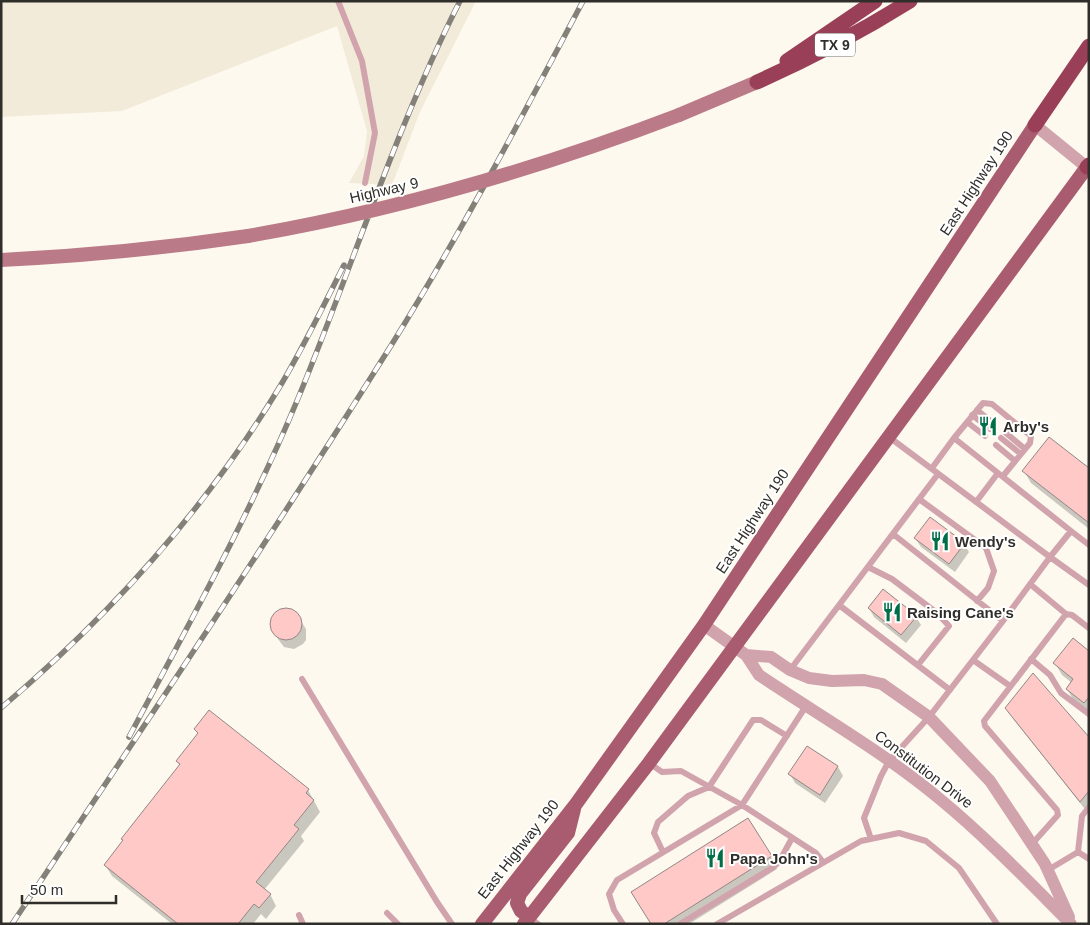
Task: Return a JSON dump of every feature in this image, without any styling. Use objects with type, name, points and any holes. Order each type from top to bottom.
[{"type":"highway","name":"Highway 9","points":[[757,82],[875,1]]},
{"type":"highway","name":"Highway 9","points":[[757,82],[812,58],[877,22],[910,1]]},
{"type":"highway","points":[[1035,125],[1089,46]]},
{"type":"main road","name":"Highway 9","points":[[1,260],[133,250],[248,236],[308,226],[415,201],[565,157],[679,115],[757,82]]},
{"type":"main road","name":"East Highway 190","points":[[482,924],[576,804],[704,625],[1035,125]]},
{"type":"main road","points":[[576,804],[568,833],[520,894],[517,903],[530,922],[1088,167]]},
{"type":"street","points":[[1035,125],[1088,167]]},
{"type":"street","name":"Constitution Drive","points":[[704,625],[746,655],[759,675],[889,761],[941,799],[1072,924]]},
{"type":"street","name":"Constitution Drive","points":[[746,655],[771,657],[790,670],[809,678],[832,681],[864,680],[882,684],[929,717],[990,780],[1048,870],[1072,924]]},
{"type":"lane","points":[[338,1],[362,60],[375,133],[365,183]]},
{"type":"lane","points":[[932,468],[983,403],[992,404],[1031,436],[1030,443],[976,502]]},
{"type":"lane","points":[[975,412],[991,426]]},
{"type":"lane","points":[[967,422],[985,436]]},
{"type":"lane","points":[[1004,436],[1023,452]]},
{"type":"lane","points":[[888,437],[1089,584]]},
{"type":"lane","points":[[954,438],[1089,545]]},
{"type":"lane","points":[[996,445],[1015,461]]},
{"type":"lane","points":[[790,670],[938,474]]},
{"type":"lane","points":[[919,499],[986,548],[994,571],[988,588],[977,601]]},
{"type":"lane","points":[[871,839],[864,818],[889,761],[929,717],[1071,531]]},
{"type":"lane","points":[[893,534],[1003,622]]},
{"type":"lane","points":[[868,567],[892,579],[937,613],[949,626],[918,665]]},
{"type":"lane","points":[[1030,584],[1066,614],[1072,615],[1089,628]]},
{"type":"lane","points":[[839,605],[950,690]]},
{"type":"lane","points":[[1032,844],[1053,823],[1058,815],[1057,810],[986,726],[984,721],[1066,614]]},
{"type":"lane","points":[[973,660],[1010,686]]},
{"type":"lane","points":[[1031,660],[1050,675],[1061,693],[1089,714]]},
{"type":"lane","points":[[302,679],[452,924]]},
{"type":"lane","points":[[623,924],[614,910],[609,894],[617,880],[742,805],[806,706]]},
{"type":"lane","points":[[664,852],[654,833],[658,822],[688,796],[709,787],[753,720],[761,720],[787,736]]},
{"type":"lane","points":[[649,763],[662,772],[681,771],[742,805],[816,853],[823,862]]},
{"type":"lane","points":[[1078,852],[1082,816],[1089,807]]},
{"type":"lane","points":[[718,924],[861,841],[899,834],[926,841],[959,868],[997,924]]},
{"type":"lane","points":[[680,924],[772,868],[779,862],[792,838]]},
{"type":"lane","points":[[1078,852],[1089,859]]},
{"type":"lane","points":[[1048,870],[1078,852]]},
{"type":"lane","points":[[387,913],[398,924]]},
{"type":"lane","points":[[299,915],[304,924]]},
{"type":"shaded area","points":[[1,1],[476,1],[420,112],[392,185],[349,183],[364,156],[367,131],[337,26],[122,111],[1,117]]},
{"type":"building","points":[[1049,437],[1089,468],[1089,523],[1022,471]]},
{"type":"building","name":"Wendy's","points":[[930,517],[965,543],[949,564],[914,538]]},
{"type":"building","name":"Raising Cane's","points":[[883,589],[917,616],[901,635],[868,608]]},
{"type":"building","points":[[286,608],[292,609],[297,613],[301,618],[301,630],[297,635],[292,639],[286,640],[280,639],[275,635],[271,630],[270,624],[271,618],[275,613],[280,609]]},
{"type":"building","points":[[1073,638],[1089,651],[1089,697],[1084,703],[1066,689],[1073,679],[1053,663]]},
{"type":"building","points":[[1033,673],[1089,737],[1089,791],[1080,802],[1005,708]]},
{"type":"building","points":[[209,710],[309,789],[306,793],[314,800],[294,825],[299,829],[256,882],[271,894],[259,908],[254,904],[238,924],[178,924],[104,865],[123,840],[121,839],[180,764],[176,761],[198,733],[194,729]]},
{"type":"building","points":[[807,746],[838,766],[820,795],[788,774]]},
{"type":"building","points":[[748,818],[772,856],[664,924],[651,924],[631,892]]},
{"type":"railway","points":[[129,737],[240,526],[280,440],[319,347],[415,97],[460,1]]},
{"type":"railway","points":[[12,924],[251,563],[418,302],[467,217],[583,1]]},
{"type":"railway","points":[[1,708],[42,672],[119,597],[189,516],[253,429],[282,383],[344,265]]},
{"type":"place","name":"Arby's","points":[[988,426]]},
{"type":"place","name":"Wendy's","points":[[940,541]]},
{"type":"place","name":"Raising Cane's","points":[[892,612]]},
{"type":"place","name":"Papa John's","points":[[715,858]]}]
